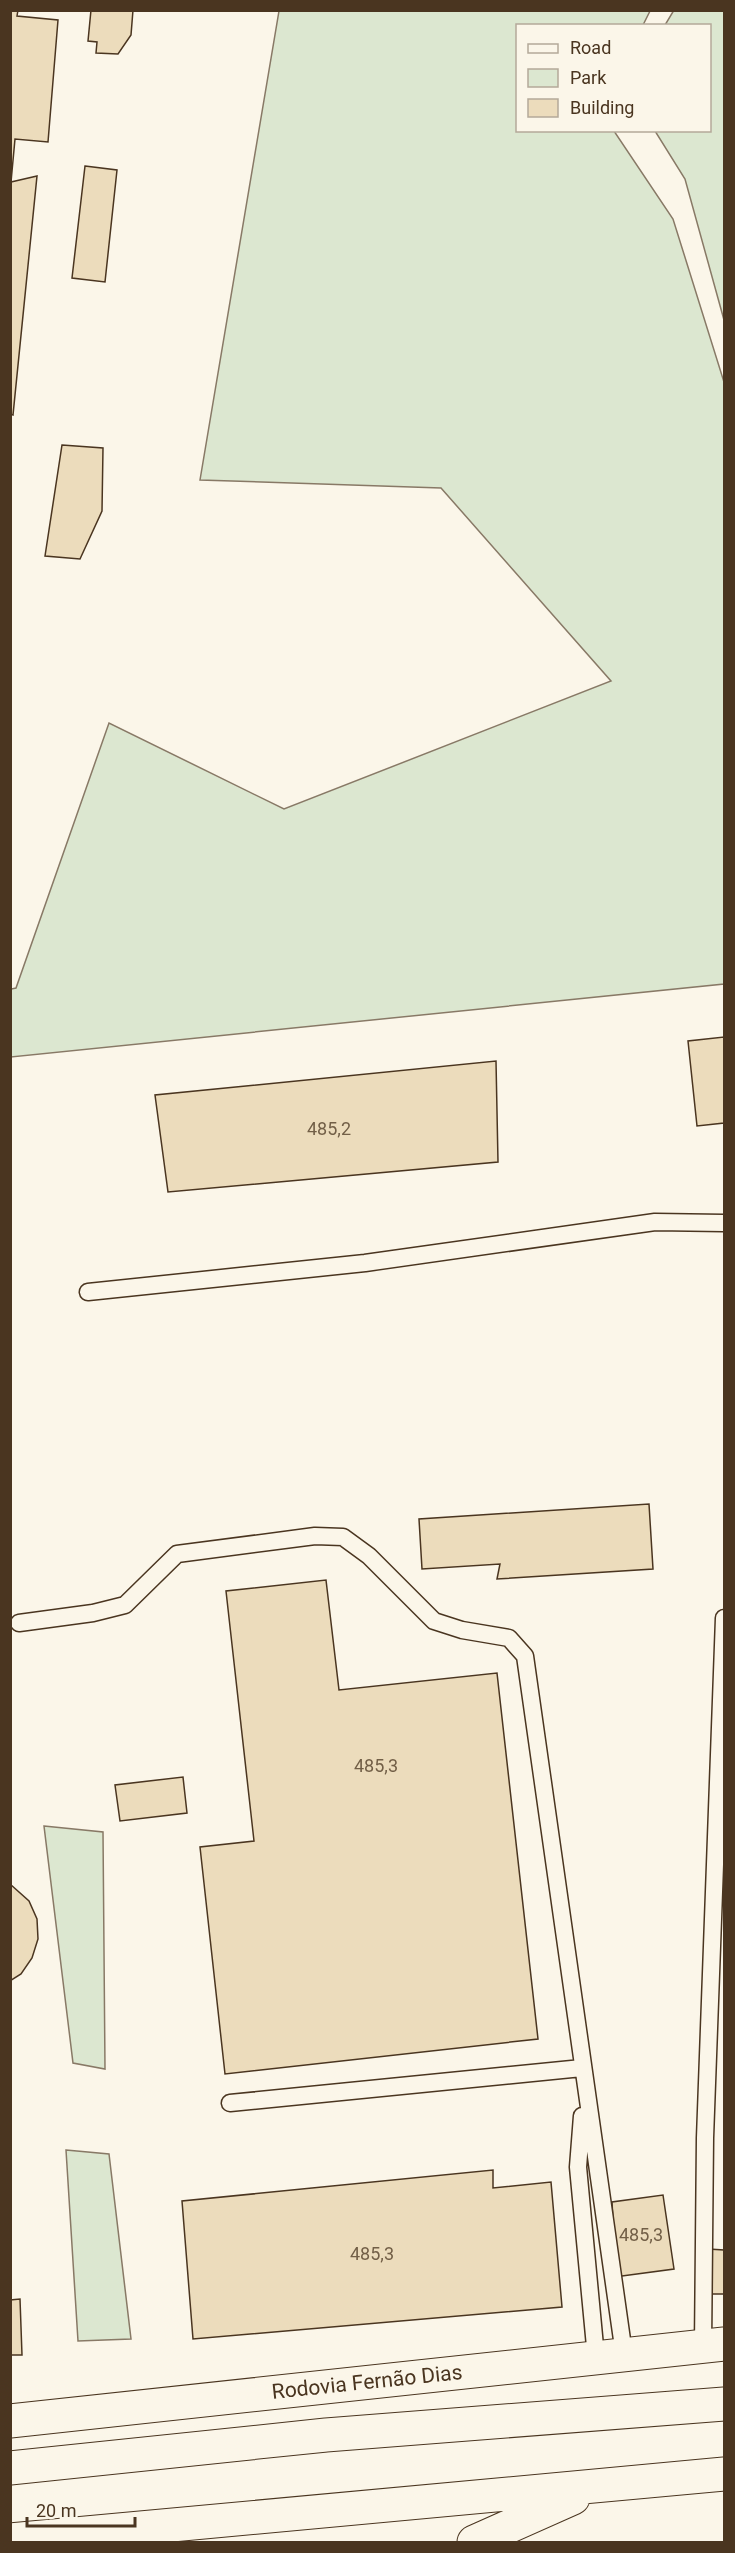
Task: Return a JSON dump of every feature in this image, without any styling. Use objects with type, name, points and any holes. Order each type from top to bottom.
[{"type":"main road","name":"Rodovia Fernão Dias","points":[[10,2421],[714,2345]]},
{"type":"main road","points":[[10,2468],[326,2435],[724,2404]]},
{"type":"main road","points":[[10,2540],[724,2474]]},
{"type":"main road","points":[[474,2542],[597,2487]]},
{"type":"main road","points":[[116,2530],[181,2542]]},
{"type":"lane","points":[[88,1292],[365,1263],[655,1222],[724,1223]]},
{"type":"lane","points":[[18,1623],[93,1613],[125,1605],[177,1554],[315,1536],[343,1537],[369,1556],[434,1621],[462,1630],[509,1638],[525,1656],[548,1800],[582,2068],[610,2355]]},
{"type":"lane","points":[[714,2345],[706,2127],[724,1618]]},
{"type":"lane","points":[[230,2103],[582,2068]]},
{"type":"lane","points":[[584,2089],[578,2167],[610,2355]]},
{"type":"green space","points":[[674,10],[724,11],[724,320],[685,179],[656,132],[711,132],[711,24],[666,24]]},
{"type":"green space","points":[[279,11],[650,11],[644,24],[516,24],[516,132],[615,132],[673,219],[724,382],[724,984],[11,1057],[11,989],[16,988],[109,723],[284,809],[611,681],[441,488],[200,480]]},
{"type":"green space","points":[[44,1826],[103,1832],[105,2069],[73,2063]]},
{"type":"green space","points":[[66,2150],[109,2154],[131,2339],[78,2341]]},
{"type":"building","points":[[10,10],[18,10],[17,16],[58,20],[48,142],[15,139],[11,182],[37,176],[13,415],[10,414]]},
{"type":"building","points":[[91,10],[133,10],[131,35],[118,54],[96,53],[97,42],[88,41]]},
{"type":"building","points":[[85,166],[117,170],[105,282],[72,278]]},
{"type":"building","points":[[62,445],[103,448],[102,511],[80,559],[45,556]]},
{"type":"building","points":[[724,1037],[724,1123],[697,1126],[688,1041]]},
{"type":"building","points":[[496,1061],[498,1162],[168,1192],[155,1095]]},
{"type":"building","points":[[649,1504],[653,1569],[497,1579],[500,1564],[422,1569],[419,1519]]},
{"type":"building","points":[[326,1580],[339,1690],[497,1673],[538,2039],[225,2074],[200,1847],[254,1841],[226,1591]]},
{"type":"building","points":[[183,1777],[187,1813],[120,1821],[115,1785]]},
{"type":"building","points":[[10,1884],[29,1901],[37,1919],[38,1939],[32,1958],[21,1974],[10,1981]]},
{"type":"building","points":[[493,2170],[493,2188],[551,2182],[562,2307],[193,2339],[182,2201]]},
{"type":"building","points":[[663,2195],[674,2269],[622,2276],[616,2273],[612,2202]]},
{"type":"building","points":[[708,2249],[724,2250],[724,2294],[706,2294]]},
{"type":"building","points":[[20,2299],[22,2355],[10,2355],[10,2300]]}]
